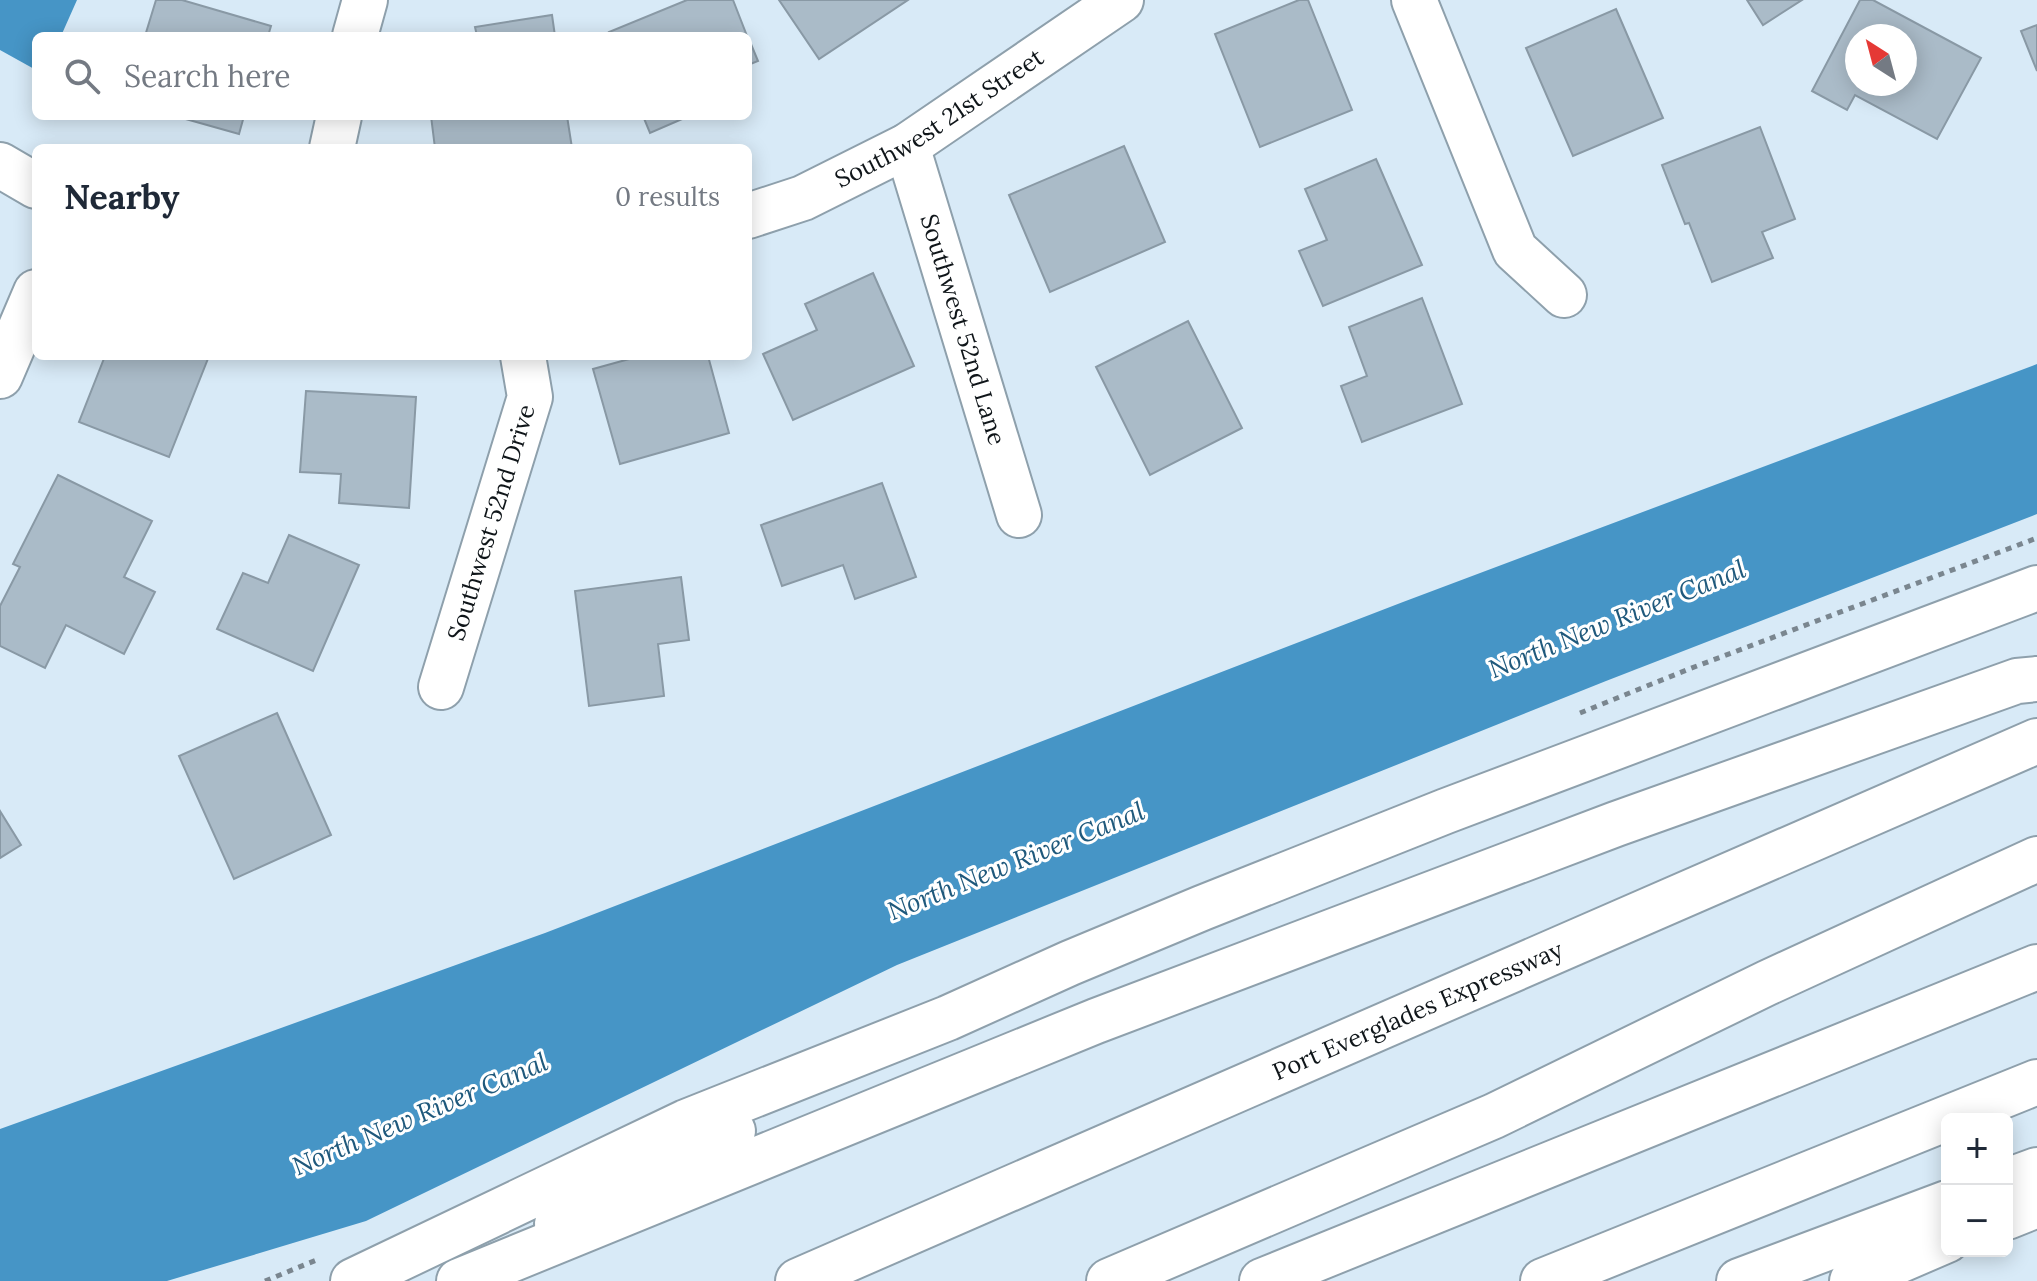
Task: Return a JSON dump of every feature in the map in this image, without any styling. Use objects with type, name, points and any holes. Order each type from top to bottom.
[{"type":"main road","points":[[356,32],[365,0]]},
{"type":"main road","name":"Southwest 21st Street","points":[[752,215],[803,198],[907,146],[1121,0]]},
{"type":"main road","points":[[1414,0],[1515,250],[1564,295]]},
{"type":"main road","points":[[333,144],[338,120]]},
{"type":"main road","name":"Southwest 52nd Lane","points":[[907,146],[1019,515]]},
{"type":"main road","points":[[0,165],[32,184]]},
{"type":"main road","points":[[0,376],[32,301]]},
{"type":"main road","name":"Southwest 52nd Drive","points":[[441,687],[530,397],[524,360]]},
{"type":"main road","points":[[353,1281],[686,1122],[948,1018],[1070,963],[1319,861],[2037,588]]},
{"type":"main road","points":[[459,1281],[1096,1021],[1616,824],[2017,681],[2037,679]]},
{"type":"main road","name":"Port Everglades Expressway","points":[[798,1281],[2037,741]]},
{"type":"main road","points":[[1109,1281],[1494,1116],[1767,983],[2037,859]]},
{"type":"main road","points":[[1262,1281],[2037,967]]},
{"type":"main road","points":[[448,1281],[948,1018]]},
{"type":"main road","points":[[1543,1281],[2037,1082]]},
{"type":"main road","points":[[2013,1179],[2037,1170]]},
{"type":"main road","points":[[1739,1281],[1941,1205]]},
{"type":"main road","points":[[2013,1215],[2037,1205]]},
{"type":"main road","points":[[1852,1281],[1941,1243]]},
{"type":"water","points":[[0,0],[77,0],[63,32],[32,32],[32,68],[0,50]]},
{"type":"water","name":"North New River Canal","points":[[2037,364],[2037,514],[1606,681],[897,965],[366,1221],[167,1281],[0,1281],[0,1129],[545,933],[1403,602]]},
{"type":"building","points":[[156,0],[182,0],[271,26],[269,32],[146,32]]},
{"type":"building","points":[[687,0],[733,0],[745,32],[609,32]]},
{"type":"building","points":[[779,0],[908,0],[819,59]]},
{"type":"building","points":[[1299,0],[1308,0],[1352,110],[1260,147],[1215,34]]},
{"type":"building","points":[[1747,0],[1802,0],[1763,25]]},
{"type":"building","points":[[1860,0],[1873,0],[1981,58],[1937,139],[1857,96],[1917,96],[1917,24],[1847,24]]},
{"type":"building","points":[[1616,9],[1663,118],[1573,156],[1526,48]]},
{"type":"building","points":[[552,15],[554,32],[476,32],[475,27]]},
{"type":"building","points":[[2037,25],[2037,71],[2021,31]]},
{"type":"building","points":[[1845,28],[1845,96],[1854,96],[1847,110],[1812,91]]},
{"type":"building","points":[[752,47],[758,61],[752,63]]},
{"type":"building","points":[[189,120],[243,120],[239,134]]},
{"type":"building","points":[[432,120],[568,120],[571,144],[434,144]]},
{"type":"building","points":[[645,120],[680,120],[650,133]]},
{"type":"building","points":[[1760,127],[1795,219],[1762,232],[1773,258],[1712,282],[1662,165]]},
{"type":"building","points":[[1124,146],[1165,242],[1050,292],[1009,195]]},
{"type":"building","points":[[1376,159],[1422,265],[1323,306],[1299,251],[1327,240],[1305,189]]},
{"type":"building","points":[[873,273],[914,366],[793,420],[763,354],[817,330],[805,304]]},
{"type":"building","points":[[1422,298],[1462,404],[1362,442],[1341,386],[1367,376],[1349,327]]},
{"type":"building","points":[[1188,321],[1242,428],[1150,475],[1096,367]]},
{"type":"building","points":[[103,360],[207,360],[169,457],[79,422]]},
{"type":"building","points":[[626,360],[709,360],[729,433],[620,464],[593,369]]},
{"type":"building","points":[[306,391],[416,397],[409,508],[339,503],[341,474],[300,472]]},
{"type":"building","points":[[58,475],[152,521],[124,577],[155,592],[124,654],[66,625],[45,668],[0,646],[0,606],[20,567],[13,564]]},
{"type":"building","points":[[882,483],[916,577],[855,599],[843,565],[782,586],[761,525]]},
{"type":"building","points":[[289,535],[359,565],[313,671],[217,629],[243,573],[268,583]]},
{"type":"building","points":[[681,577],[689,640],[658,644],[664,696],[589,706],[575,591]]},
{"type":"building","points":[[277,713],[331,835],[234,879],[179,756]]},
{"type":"building","points":[[0,811],[21,845],[0,858]]}]
